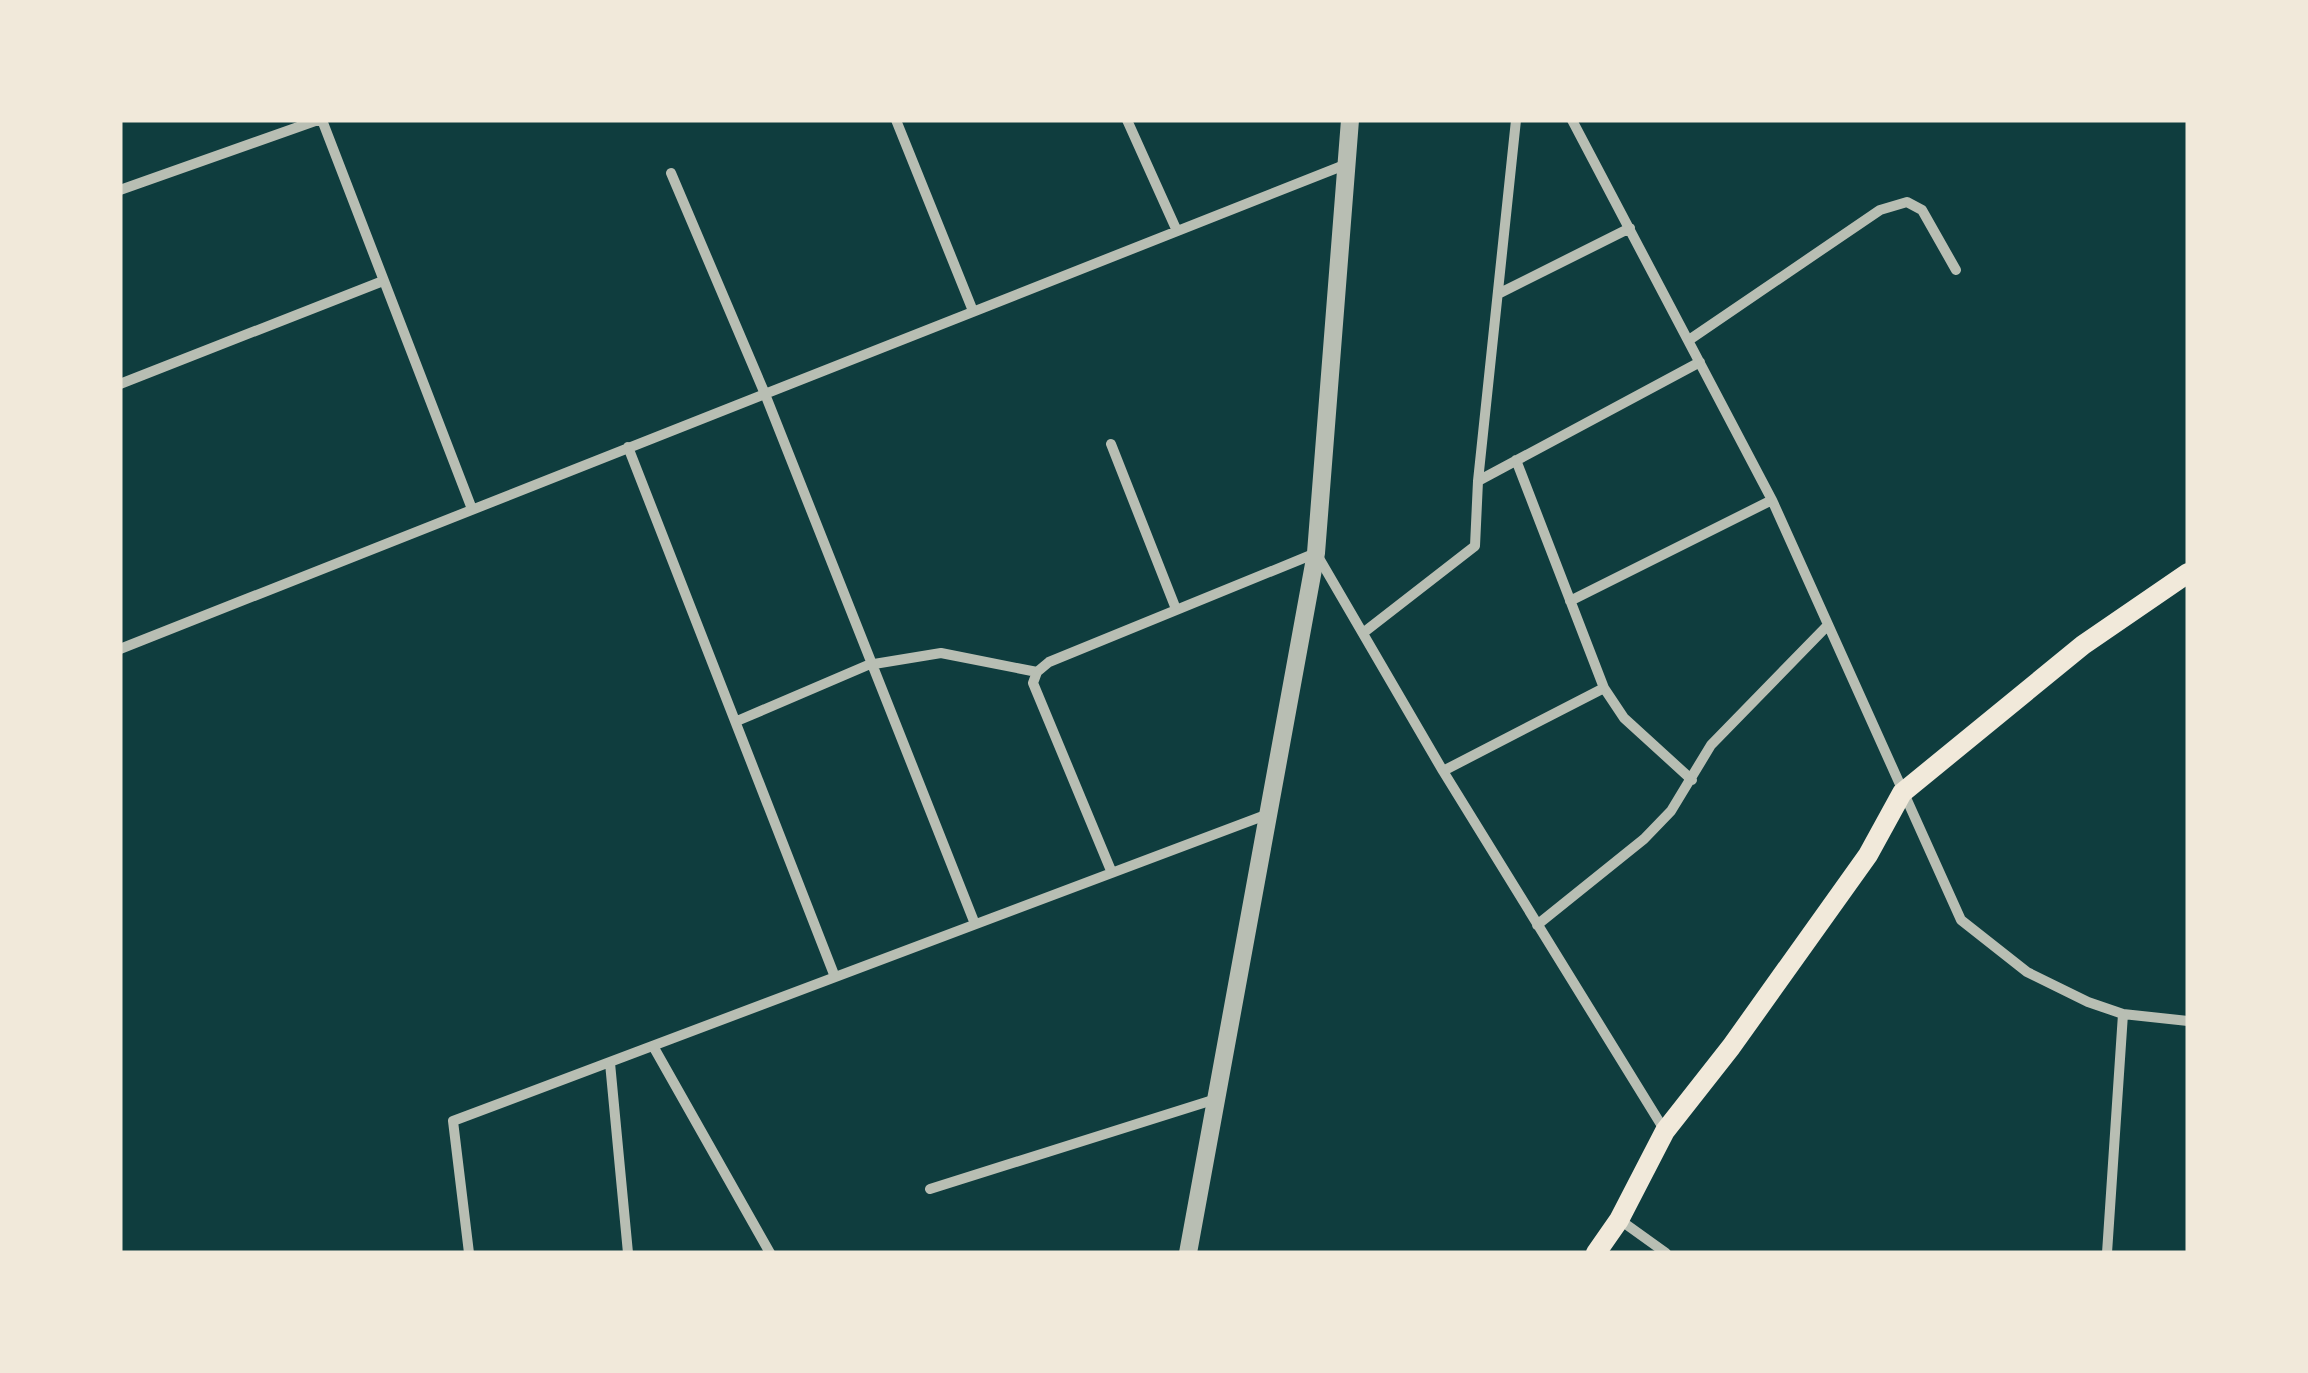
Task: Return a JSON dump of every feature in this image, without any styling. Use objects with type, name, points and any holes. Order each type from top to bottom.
[{"type":"main road","points":[[1596,1253],[1619,1220],[1665,1131],[1731,1048],[1868,855],[1902,793],[2083,644],[2188,574]]},
{"type":"street","points":[[120,190],[320,120],[472,509]]},
{"type":"street","points":[[896,120],[973,311]]},
{"type":"street","points":[[1127,120],[1176,231]]},
{"type":"street","points":[[1188,1253],[1272,812],[1316,552],[1350,120]]},
{"type":"street","points":[[1363,633],[1475,546],[1478,480],[1516,120]]},
{"type":"street","points":[[1572,120],[1772,500],[1960,920],[2027,972],[2124,1014],[2188,1020]]},
{"type":"street","points":[[120,649],[1347,164]]},
{"type":"street","points":[[671,173],[765,394],[868,664],[975,924]]},
{"type":"street","points":[[1689,340],[1880,210],[1908,202],[1922,210],[1956,270]]},
{"type":"street","points":[[1498,294],[1630,228]]},
{"type":"street","points":[[120,384],[384,281]]},
{"type":"street","points":[[1478,480],[1700,362]]},
{"type":"street","points":[[1111,444],[1176,609]]},
{"type":"street","points":[[628,448],[835,977]]},
{"type":"street","points":[[1516,460],[1604,688],[1624,718],[1692,780]]},
{"type":"street","points":[[1570,601],[1772,500]]},
{"type":"street","points":[[1112,873],[1033,683],[1037,672],[1050,662],[1316,552]]},
{"type":"street","points":[[1316,552],[1443,771],[1665,1131]]},
{"type":"street","points":[[1537,926],[1644,839],[1692,780],[1711,745],[1828,625]]},
{"type":"street","points":[[737,721],[868,664],[941,653],[1037,672]]},
{"type":"street","points":[[1443,771],[1604,688]]},
{"type":"street","points":[[469,1253],[453,1121],[1272,812]]},
{"type":"street","points":[[2107,1253],[2124,1014]]},
{"type":"street","points":[[653,1046],[770,1253]]},
{"type":"street","points":[[610,1062],[628,1253]]},
{"type":"street","points":[[930,1189],[1217,1098]]},
{"type":"street","points":[[1619,1220],[1666,1253]]}]
